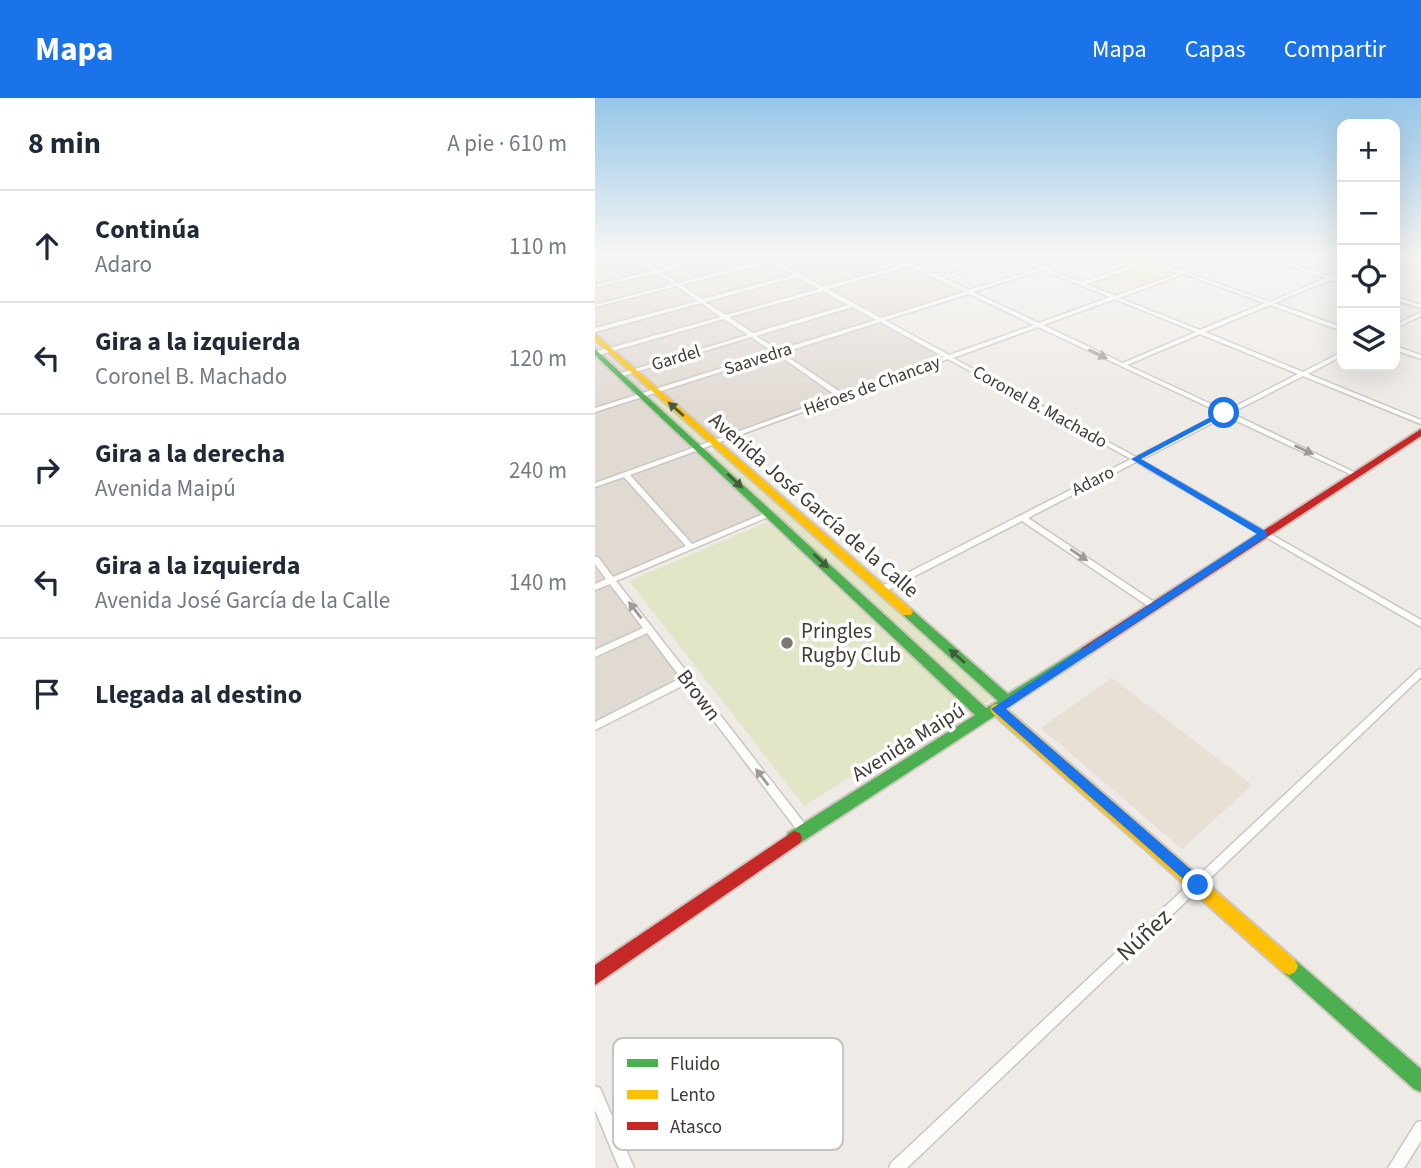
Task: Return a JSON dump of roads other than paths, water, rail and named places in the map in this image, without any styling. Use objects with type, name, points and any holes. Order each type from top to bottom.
[{"type":"main road","name":"Avenida José García de la Calle","points":[[595,335],[881,590],[1198,885],[1421,1082]]},
{"type":"main road","name":"Avenida José García de la Calle","points":[[596,353],[985,716]]},
{"type":"main road","name":"Avenida Maipú","points":[[595,976],[804,831],[1003,705],[1421,432]]},
{"type":"street","points":[[595,330],[679,307]]},
{"type":"street","points":[[710,307],[842,396]]},
{"type":"street","points":[[596,353],[760,307]]},
{"type":"street","name":"Gardel","points":[[620,375],[845,307]]},
{"type":"street","name":"Coronel B. Machado","points":[[856,307],[1135,459],[1421,624]]},
{"type":"street","name":"Saavedra","points":[[595,410],[923,307]]},
{"type":"street","points":[[1001,307],[1354,474]]},
{"type":"street","name":"Héroes de Chancay","points":[[595,485],[1090,307]]},
{"type":"street","points":[[1137,307],[1421,422]]},
{"type":"street","points":[[1122,365],[1261,307]]},
{"type":"street","points":[[1281,307],[1337,327]]},
{"type":"street","points":[[1400,324],[1421,314]]},
{"type":"street","points":[[1400,350],[1421,358]]},
{"type":"street","name":"Adaro","points":[[881,590],[1337,357]]},
{"type":"street","points":[[625,474],[691,547]]},
{"type":"street","points":[[595,587],[771,514]]},
{"type":"street","points":[[1022,517],[1154,606]]},
{"type":"street","name":"Brown","points":[[595,559],[804,831]]},
{"type":"street","points":[[595,654],[649,629]]},
{"type":"street","name":"Núñez","points":[[896,1168],[1421,672]]},
{"type":"street","points":[[595,726],[688,679]]},
{"type":"street","points":[[595,1093],[613,1135]]},
{"type":"street","points":[[1395,1168],[1421,1128]]},
{"type":"street","points":[[619,1150],[627,1168]]},
{"type":"place","name":"Pringles Rugby Club","points":[[787,643]]}]
